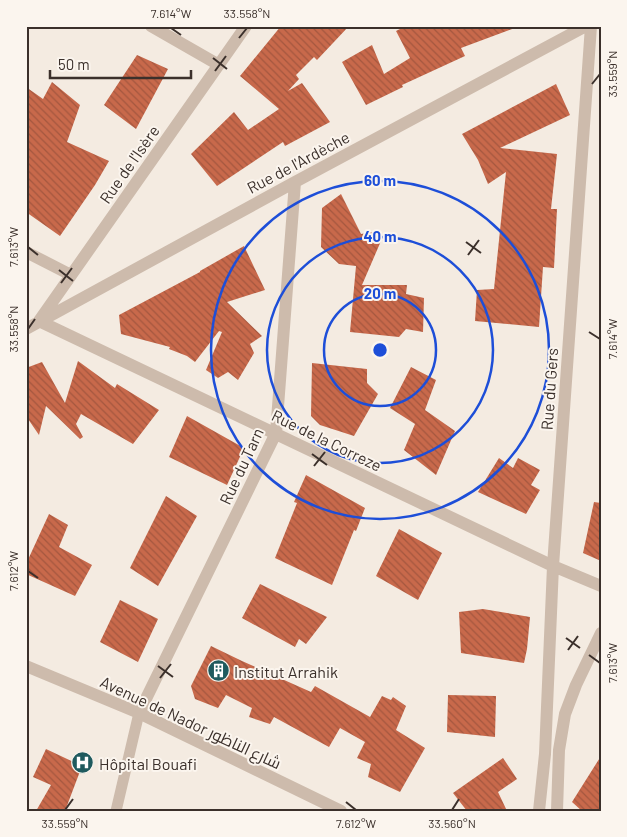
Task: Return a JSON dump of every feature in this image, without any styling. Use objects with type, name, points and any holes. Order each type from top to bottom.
[{"type":"street","points":[[151,26],[219,65]]},
{"type":"street","name":"Rue de l'Isère","points":[[40,321],[246,26]]},
{"type":"street","name":"Rue de l'Ardèche","points":[[26,329],[586,26]]},
{"type":"street","name":"Rue du Gers","points":[[539,811],[545,754],[553,566],[591,26]]},
{"type":"street","name":"Rue du Tarn","points":[[139,714],[276,433],[295,182]]},
{"type":"street","points":[[26,252],[71,275]]},
{"type":"street","name":"Rue de la Correze","points":[[40,321],[553,566],[601,586]]},
{"type":"street","points":[[557,811],[559,750],[565,714],[576,685],[601,633]]},
{"type":"street","name":"Avenue de Nador شارع الناظور","points":[[26,666],[139,714],[341,811]]},
{"type":"lane","points":[[116,811],[139,714]]},
{"type":"building","points":[[281,26],[349,26],[317,60],[314,57],[296,75],[299,79],[288,91],[302,83],[330,122],[285,146],[283,142],[217,186],[191,154],[234,112],[248,130],[279,109],[240,76]]},
{"type":"building","points":[[406,26],[515,26],[515,28],[461,48],[465,56],[402,85],[403,87],[366,105],[342,62],[372,45],[384,74],[410,58],[396,31]]},
{"type":"building","points":[[137,55],[168,69],[136,129],[104,105]]},
{"type":"building","points":[[52,82],[80,105],[67,142],[109,161],[60,236],[26,212],[26,87],[43,99]]},
{"type":"building","points":[[556,84],[570,115],[500,148],[557,154],[551,209],[557,209],[554,268],[543,267],[539,327],[475,321],[477,290],[494,289],[506,172],[488,184],[478,160],[462,134]]},
{"type":"building","points":[[341,194],[361,234],[372,232],[381,241],[362,285],[407,285],[406,294],[424,298],[423,332],[406,329],[399,337],[350,332],[356,266],[339,264],[321,247],[322,208]]},
{"type":"building","points":[[244,246],[265,290],[227,302],[262,336],[250,344],[254,353],[238,380],[228,372],[218,378],[206,370],[222,332],[219,331],[195,362],[187,356],[169,349],[170,347],[121,334],[119,315]]},
{"type":"building","points":[[78,361],[115,388],[117,384],[159,410],[133,444],[81,414],[76,424],[83,437],[80,439],[46,406],[39,435],[26,416],[26,368],[42,362],[65,403]]},
{"type":"building","points":[[312,363],[367,369],[367,383],[378,394],[354,436],[320,425],[311,416]]},
{"type":"building","points":[[411,367],[436,380],[425,410],[455,431],[436,475],[404,450],[415,424],[390,408]]},
{"type":"building","points":[[187,416],[244,448],[227,485],[169,457]]},
{"type":"building","points":[[499,458],[513,468],[518,458],[540,470],[531,485],[540,490],[526,514],[478,492]]},
{"type":"building","points":[[306,475],[365,508],[332,585],[275,558],[297,503],[294,502]]},
{"type":"building","points":[[166,496],[197,516],[158,586],[130,568]]},
{"type":"building","points":[[594,502],[601,503],[601,561],[583,553]]},
{"type":"building","points":[[49,514],[68,525],[59,547],[92,565],[75,596],[26,574],[26,564]]},
{"type":"building","points":[[399,529],[442,553],[418,600],[376,576]]},
{"type":"building","points":[[260,584],[327,617],[306,644],[299,639],[295,647],[242,618]]},
{"type":"building","points":[[120,600],[158,619],[138,662],[100,642]]},
{"type":"building","points":[[483,609],[530,617],[524,663],[461,653],[459,612]]},
{"type":"building","points":[[211,646],[311,692],[315,686],[370,717],[382,696],[391,700],[393,697],[406,706],[396,730],[425,748],[400,792],[368,777],[371,764],[357,758],[365,742],[340,728],[329,747],[274,717],[270,724],[249,717],[252,708],[226,695],[218,708],[195,699],[191,686]]},
{"type":"building","points":[[448,695],[496,696],[495,737],[447,732]]},
{"type":"building","points":[[46,749],[82,766],[65,811],[36,811],[51,785],[33,777]]},
{"type":"building","points":[[601,756],[601,811],[582,811],[572,802]]},
{"type":"building","points":[[503,758],[517,779],[498,792],[507,811],[467,811],[453,793]]},
{"type":"place","name":"Institut Arrahik","points":[[218,671]]},
{"type":"place","name":"Hôpital Bouafi","points":[[83,763]]}]
